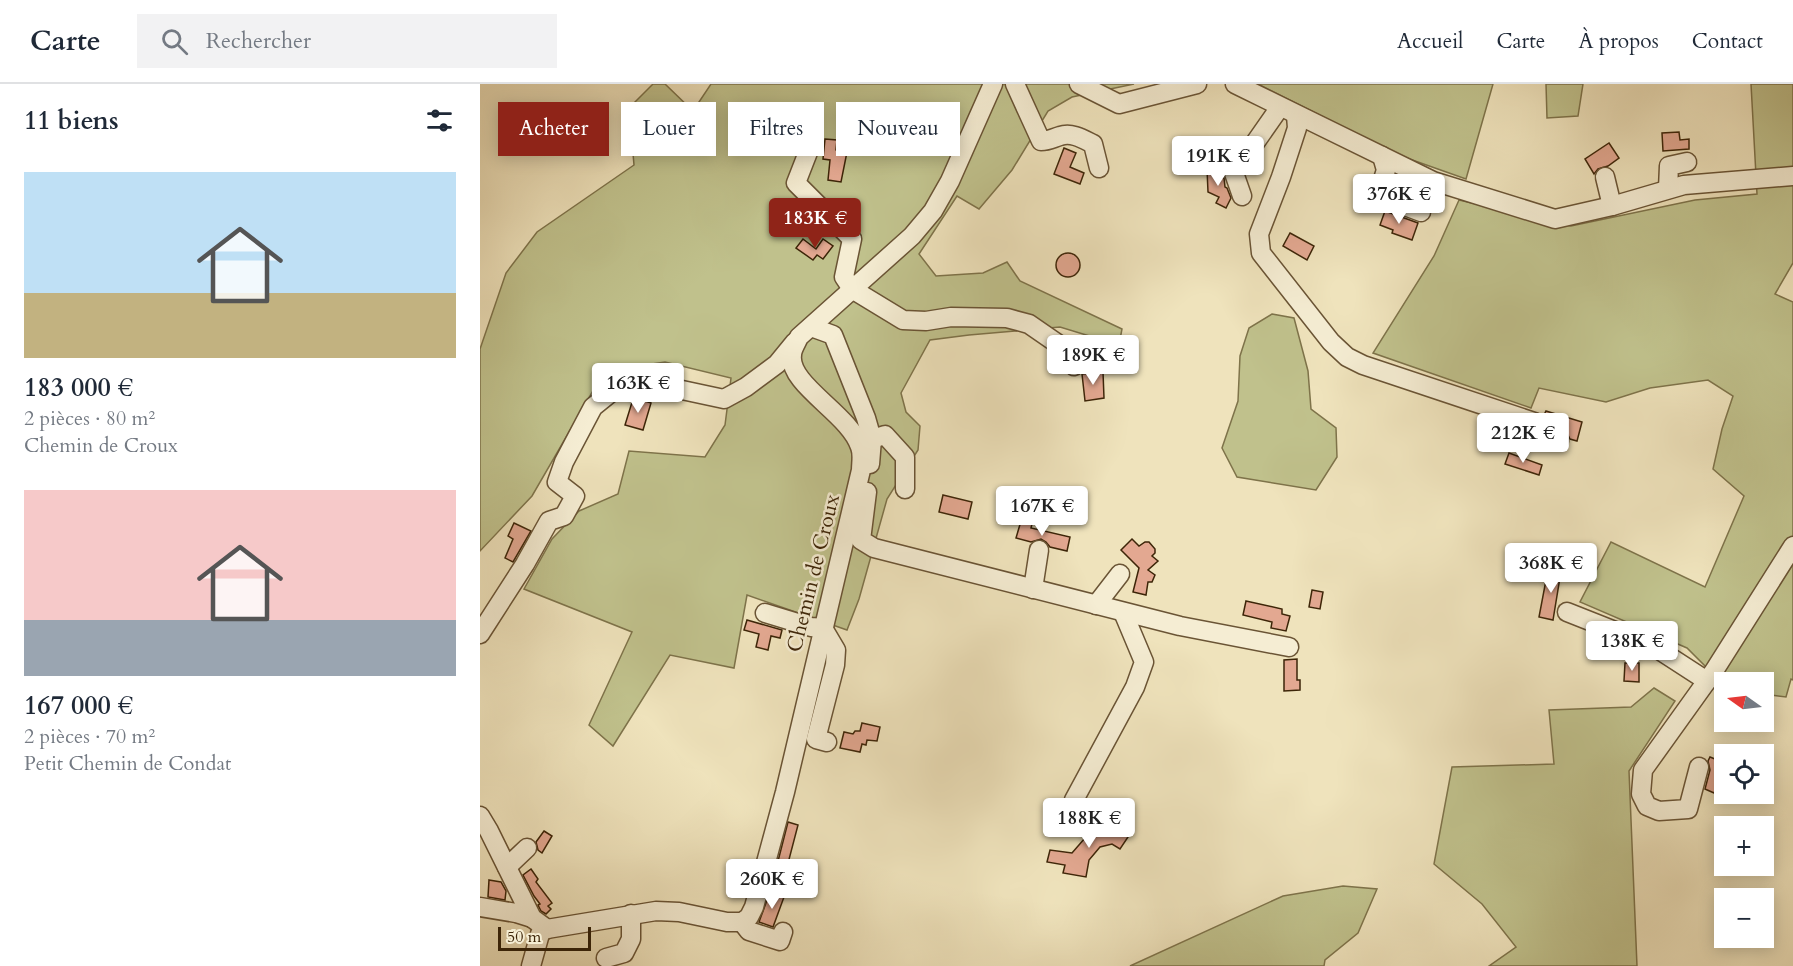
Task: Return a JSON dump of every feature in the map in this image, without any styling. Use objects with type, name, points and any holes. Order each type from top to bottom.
[{"type":"street","points":[[482,627],[525,564],[549,521],[564,516],[575,496],[557,482],[564,462],[593,407],[614,390],[643,386],[668,387],[724,399],[746,387],[777,364],[805,332],[912,236],[933,211],[950,181],[993,84]]},
{"type":"street","points":[[1015,84],[1041,141],[1049,141],[1063,135],[1078,136],[1093,144],[1099,168]]},
{"type":"street","points":[[1078,84],[1119,104],[1197,84]]},
{"type":"street","points":[[1235,84],[1433,181],[1556,219],[1612,206],[1684,185],[1793,176]]},
{"type":"street","points":[[1242,196],[1234,173],[1288,111]]},
{"type":"street","points":[[1288,111],[1297,128],[1259,234],[1262,254],[1331,342],[1347,357],[1363,365],[1534,422],[1545,428],[1559,441]]},
{"type":"street","points":[[807,156],[796,183],[852,239],[844,277],[852,289],[903,320],[926,321],[951,317],[1008,318],[1029,324],[1071,353],[1074,366]]},
{"type":"street","points":[[1382,156],[1386,171],[1380,189],[1381,197],[1421,212]]},
{"type":"street","points":[[1668,189],[1669,166],[1687,162]]},
{"type":"street","points":[[1605,177],[1612,206]]},
{"type":"street","points":[[805,332],[833,336],[866,418],[872,439],[861,540],[874,548],[1123,612],[1194,629],[1289,647]]},
{"type":"street","name":"Chemin de Croux","points":[[742,922],[754,907],[785,792],[861,470],[861,449],[854,432],[795,373],[792,355],[805,332]]},
{"type":"street","points":[[872,439],[885,435],[905,457],[905,489]]},
{"type":"street","points":[[1699,767],[1688,809],[1659,811],[1647,806],[1641,794],[1644,770],[1707,681],[1793,546]]},
{"type":"street","points":[[1033,589],[1039,550]]},
{"type":"street","points":[[1096,605],[1120,574]]},
{"type":"street","points":[[1073,820],[1074,800],[1135,687],[1144,662],[1123,612]]},
{"type":"street","points":[[1567,612],[1653,646],[1707,681]]},
{"type":"street","points":[[765,614],[811,627],[823,628],[836,650],[835,665],[816,739],[827,742]]},
{"type":"street","points":[[480,816],[532,918]]},
{"type":"street","points":[[507,867],[526,848]]},
{"type":"street","points":[[480,907],[532,918],[547,929]]},
{"type":"street","points":[[531,966],[540,934],[547,929],[656,911],[679,912],[727,922],[742,922],[749,931],[780,941],[783,932]]},
{"type":"street","points":[[606,958],[624,953],[632,939],[631,915]]},
{"type":"green space","points":[[653,84],[665,84],[684,102],[635,102]]},
{"type":"green space","points":[[711,84],[1134,84],[1072,97],[1048,111],[1012,170],[979,209],[957,196],[919,254],[936,276],[983,273],[1007,262],[1020,281],[1122,329],[1119,345],[1060,327],[930,340],[901,393],[906,412],[920,426],[918,450],[887,499],[859,599],[847,630],[747,595],[734,668],[670,655],[613,746],[589,725],[632,632],[524,589],[552,539],[579,511],[618,494],[629,451],[705,457],[725,425],[731,378],[665,362],[619,369],[594,389],[532,496],[480,551],[480,349],[506,273],[537,232],[634,165],[633,156],[716,156],[716,102],[699,102]]},
{"type":"green space","points":[[1258,84],[1493,84],[1466,179],[1401,156]]},
{"type":"green space","points":[[1546,84],[1583,84],[1578,116],[1547,118]]},
{"type":"green space","points":[[1751,84],[1793,84],[1793,263],[1775,294],[1793,302],[1793,680],[1791,679],[1786,697],[1774,695],[1774,672],[1714,672],[1714,675],[1687,648],[1580,602],[1611,542],[1705,587],[1744,496],[1713,469],[1722,429],[1733,396],[1708,380],[1650,388],[1606,402],[1539,388],[1531,408],[1373,353],[1434,256],[1459,200],[1571,226],[1695,200],[1757,194]]},
{"type":"green space","points":[[1272,314],[1294,318],[1308,371],[1311,409],[1336,428],[1337,457],[1316,490],[1237,477],[1222,448],[1238,401],[1240,356],[1249,328]]},
{"type":"green space","points":[[1654,688],[1675,701],[1629,771],[1637,966],[1489,966],[1516,947],[1482,904],[1434,864],[1452,767],[1554,764],[1549,710],[1631,707]]},
{"type":"green space","points":[[1343,886],[1377,889],[1358,933],[1325,960],[1324,966],[1130,966],[1283,896]]},
{"type":"building","points":[[1679,132],[1680,140],[1689,139],[1689,149],[1663,151],[1662,133]]},
{"type":"building","points":[[825,139],[836,140],[836,156],[846,156],[841,182],[828,180],[830,160],[823,159]]},
{"type":"building","points":[[1609,143],[1619,158],[1608,166],[1598,169],[1594,174],[1585,159]]},
{"type":"building","points":[[1064,148],[1076,153],[1070,167],[1084,173],[1080,184],[1054,174]]},
{"type":"building","points":[[1219,168],[1220,178],[1224,178],[1225,187],[1231,198],[1226,208],[1216,203],[1219,197],[1208,192],[1207,169]]},
{"type":"building","points":[[1385,211],[1418,223],[1412,240],[1392,233],[1393,230],[1380,225]]},
{"type":"building","points":[[1290,233],[1314,246],[1307,260],[1283,246]]},
{"type":"building","points":[[803,239],[816,249],[823,239],[833,246],[823,259],[817,255],[813,260],[796,248]]},
{"type":"building","points":[[1068,253],[1076,257],[1080,265],[1076,273],[1068,277],[1060,273],[1056,265],[1060,257]]},
{"type":"building","points":[[1103,372],[1104,398],[1085,401],[1082,374]]},
{"type":"building","points":[[633,399],[651,403],[643,430],[625,425]]},
{"type":"building","points":[[1546,411],[1582,422],[1577,441],[1570,439],[1566,431],[1544,415]]},
{"type":"building","points":[[1509,453],[1542,465],[1539,475],[1505,464]]},
{"type":"building","points":[[943,495],[972,502],[968,519],[939,512]]},
{"type":"building","points":[[1021,521],[1032,524],[1031,528],[1070,537],[1067,551],[1050,547],[1041,539],[1031,542],[1016,538]]},
{"type":"building","points":[[514,523],[531,531],[513,562],[505,558],[513,539],[508,536]]},
{"type":"building","points":[[1132,539],[1139,546],[1149,542],[1155,549],[1152,556],[1158,561],[1148,570],[1155,575],[1152,582],[1148,582],[1146,595],[1133,592],[1139,568],[1121,550]]},
{"type":"building","points":[[1554,563],[1562,565],[1553,620],[1539,617],[1546,580],[1549,581]]},
{"type":"building","points":[[1312,590],[1323,592],[1320,609],[1309,607]]},
{"type":"building","points":[[1246,601],[1282,609],[1282,614],[1290,616],[1286,631],[1271,628],[1272,622],[1243,615]]},
{"type":"building","points":[[747,620],[782,630],[780,638],[771,636],[768,650],[756,647],[759,634],[744,630]]},
{"type":"building","points":[[1297,659],[1297,680],[1300,680],[1300,690],[1284,691],[1284,660]]},
{"type":"building","points":[[1625,663],[1639,663],[1639,682],[1624,681]]},
{"type":"building","points":[[862,723],[880,727],[877,741],[867,740],[866,745],[862,744],[860,752],[840,748],[844,732],[853,734],[855,731],[860,731]]},
{"type":"building","points":[[1710,757],[1714,759],[1714,793],[1705,789],[1710,770],[1708,761]]},
{"type":"building","points":[[1105,821],[1130,834],[1120,849],[1112,844],[1100,847],[1089,860],[1086,877],[1063,873],[1065,865],[1047,862],[1050,850],[1072,853],[1092,830],[1097,829]]},
{"type":"building","points":[[788,822],[798,825],[786,871],[776,869]]},
{"type":"building","points":[[544,831],[552,836],[542,853],[538,850],[536,842]]},
{"type":"building","points":[[531,869],[538,879],[536,882],[552,903],[548,906],[551,909],[546,914],[541,911],[538,905],[540,904],[523,875]]},
{"type":"building","points":[[489,880],[501,882],[506,891],[505,900],[488,897]]},
{"type":"building","points":[[770,892],[784,897],[773,927],[759,922]]}]
